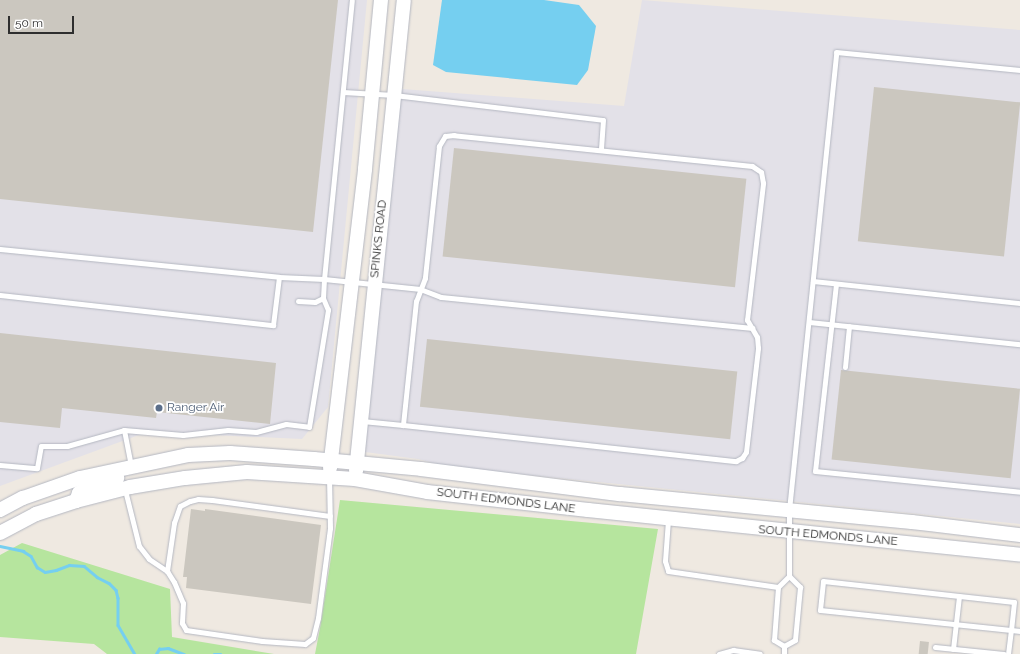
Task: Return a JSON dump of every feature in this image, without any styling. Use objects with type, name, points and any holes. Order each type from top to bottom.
[{"type":"main road","name":"SPINKS ROAD","points":[[329,477],[352,283],[381,0]]},
{"type":"main road","name":"SPINKS ROAD","points":[[355,479],[404,0]]},
{"type":"main road","name":"SOUTH EDMONDS LANE","points":[[0,510],[23,498],[80,478],[150,462],[204,453],[332,460],[1020,535]]},
{"type":"main road","points":[[76,501],[79,493],[88,488],[127,475],[131,467]]},
{"type":"main road","name":"SOUTH EDMONDS LANE","points":[[0,533],[36,514],[76,501],[125,489],[185,478],[247,472],[355,479],[427,492],[789,533],[1020,555]]},
{"type":"main road","points":[[682,521],[689,500]]},
{"type":"lane","points":[[0,465],[37,468],[42,446],[67,446],[124,430],[182,435],[228,430],[256,432],[286,424],[309,427],[328,310],[323,298],[324,279],[352,0]]},
{"type":"lane","points":[[784,646],[774,640],[778,587],[789,576],[789,510],[814,281],[836,52],[1020,70]]},
{"type":"lane","points":[[343,92],[394,96],[603,120],[601,150]]},
{"type":"lane","points":[[360,420],[402,425],[736,461],[742,458],[747,444],[758,348],[757,337],[747,320],[763,183],[761,172],[752,166],[454,135],[445,136],[439,146],[425,278],[416,301],[402,425]]},
{"type":"lane","points":[[0,249],[278,277],[324,279],[420,289],[441,297],[752,328]]},
{"type":"lane","points":[[0,295],[273,325],[278,277]]},
{"type":"lane","points":[[814,281],[1020,303]]},
{"type":"lane","points":[[836,284],[816,471],[1020,492]]},
{"type":"lane","points":[[298,301],[315,302],[323,298]]},
{"type":"lane","points":[[809,322],[1020,344]]},
{"type":"lane","points":[[845,367],[849,326]]},
{"type":"lane","points":[[124,430],[131,467]]},
{"type":"lane","points":[[125,489],[140,546],[149,559],[167,571],[174,582],[182,603],[182,623],[186,630],[262,641],[305,644],[313,638],[318,618],[330,528],[329,477]]},
{"type":"lane","points":[[167,571],[174,523],[180,506],[190,501],[198,499],[212,500],[330,516]]},
{"type":"lane","points":[[668,519],[665,565],[668,571],[778,587]]},
{"type":"lane","points":[[784,646],[795,640],[800,587],[789,576]]},
{"type":"lane","points":[[1008,654],[1011,630],[1014,602],[823,581],[820,610],[956,624],[1011,630],[1020,631]]},
{"type":"lane","points":[[953,649],[959,596]]},
{"type":"lane","points":[[784,646],[784,654]]},
{"type":"lane","points":[[935,647],[1004,654]]},
{"type":"lane","points":[[719,654],[733,650],[760,654]]},
{"type":"shaded area","points":[[0,0],[367,0],[328,407],[302,439],[147,432],[0,486]]},
{"type":"shaded area","points":[[642,0],[1020,30],[1020,524],[448,467],[418,459],[365,452],[398,109],[402,89],[624,106]]},
{"type":"green space","points":[[340,500],[658,529],[636,654],[315,654]]},
{"type":"green space","points":[[22,543],[170,589],[172,637],[274,654],[107,654],[94,644],[0,637],[0,555]]},
{"type":"water","points":[[442,0],[544,0],[579,5],[596,26],[588,70],[577,85],[446,72],[433,65]]},
{"type":"building","points":[[0,0],[338,0],[313,232],[0,199]]},
{"type":"building","points":[[874,87],[1020,102],[1004,257],[858,241]]},
{"type":"building","points":[[454,148],[746,179],[735,287],[443,256]]},
{"type":"building","points":[[0,333],[276,363],[270,424],[157,412],[156,418],[62,408],[60,428],[0,422]]},
{"type":"building","points":[[427,339],[737,372],[730,439],[420,407]]},
{"type":"building","points":[[841,370],[1020,389],[1011,478],[832,460]]},
{"type":"building","points":[[191,509],[205,511],[205,509],[321,525],[311,604],[186,588],[187,577],[183,577]]},
{"type":"building","points":[[920,641],[929,642],[928,654],[919,654]]},
{"type":"waterway","points":[[0,546],[23,551],[31,556],[37,567],[45,572],[69,565],[84,566],[97,577],[109,583],[116,590],[118,598],[118,625],[135,654]]},
{"type":"waterway","points":[[156,654],[159,649],[168,648],[184,654]]},
{"type":"waterway","points":[[214,654],[221,654]]},
{"type":"place","name":"Ranger Air","points":[[159,408]]}]
